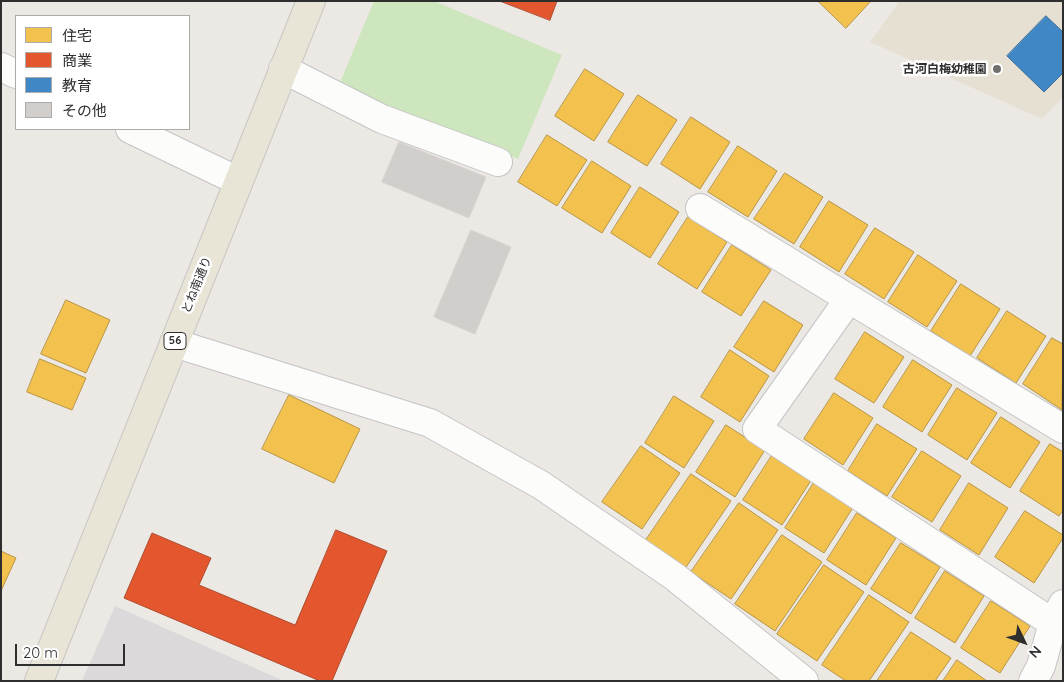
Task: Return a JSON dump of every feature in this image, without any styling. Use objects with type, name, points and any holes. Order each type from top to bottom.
[{"type":"main road","name":"とね南通り","points":[[39,681],[311,1]]},
{"type":"street","points":[[1,67],[15,74]]},
{"type":"street","points":[[283,69],[382,119],[498,162]]},
{"type":"street","points":[[132,130],[238,181]]},
{"type":"street","points":[[700,208],[1063,429]]},
{"type":"street","points":[[849,299],[757,429],[1058,613],[1044,676]]},
{"type":"street","points":[[174,343],[430,423],[541,485],[675,577],[804,681]]},
{"type":"shaded area","name":"古河白梅幼稚園","points":[[900,1],[1063,1],[1063,97],[1042,119],[870,42]]},
{"type":"shaded area","points":[[115,606],[284,681],[82,681]]},
{"type":"green space","points":[[374,1],[434,1],[562,55],[518,159],[339,85]]},
{"type":"building: 住宅","points":[[818,1],[871,1],[846,28]]},
{"type":"building: 住宅","points":[[585,69],[624,94],[594,141],[555,116]]},
{"type":"building: 住宅","points":[[638,95],[677,120],[647,166],[608,142]]},
{"type":"building: 住宅","points":[[691,117],[730,142],[700,189],[661,164]]},
{"type":"building: 住宅","points":[[547,135],[587,160],[557,206],[518,182]]},
{"type":"building: 住宅","points":[[738,146],[777,171],[748,217],[708,192]]},
{"type":"building: 住宅","points":[[592,161],[631,186],[602,233],[562,208]]},
{"type":"building: 住宅","points":[[785,173],[823,197],[794,244],[754,219]]},
{"type":"building: 住宅","points":[[640,187],[679,212],[650,258],[611,233]]},
{"type":"building: 住宅","points":[[829,201],[868,225],[839,272],[800,247]]},
{"type":"building: 住宅","points":[[688,217],[727,242],[697,289],[658,264]]},
{"type":"building: 住宅","points":[[875,228],[914,252],[884,299],[845,274]]},
{"type":"building: 住宅","points":[[732,245],[771,270],[741,316],[702,292]]},
{"type":"building: 住宅","points":[[918,255],[957,281],[927,327],[888,302]]},
{"type":"building: 住宅","points":[[961,284],[1000,309],[970,356],[931,331]]},
{"type":"building: 住宅","points":[[66,300],[110,320],[86,373],[41,354]]},
{"type":"building: 住宅","points":[[764,301],[803,325],[774,372],[734,347]]},
{"type":"building: 住宅","points":[[1007,311],[1046,336],[1016,383],[977,358]]},
{"type":"building: 住宅","points":[[865,332],[904,357],[874,403],[835,379]]},
{"type":"building: 住宅","points":[[1052,338],[1063,344],[1062,410],[1023,384]]},
{"type":"building: 住宅","points":[[730,350],[769,376],[740,422],[701,397]]},
{"type":"building: 住宅","points":[[40,359],[86,378],[72,410],[27,392]]},
{"type":"building: 住宅","points":[[913,360],[952,385],[922,432],[883,407]]},
{"type":"building: 住宅","points":[[957,388],[997,413],[967,460],[928,435]]},
{"type":"building: 住宅","points":[[834,393],[873,418],[843,465],[804,439]]},
{"type":"building: 住宅","points":[[289,395],[360,429],[334,483],[262,449]]},
{"type":"building: 住宅","points":[[674,396],[714,421],[684,468],[645,443]]},
{"type":"building: 住宅","points":[[1001,417],[1040,442],[1010,488],[971,463]]},
{"type":"building: 住宅","points":[[877,424],[917,449],[887,496],[848,471]]},
{"type":"building: 住宅","points":[[726,425],[765,450],[735,497],[696,472]]},
{"type":"building: 住宅","points":[[1050,444],[1063,452],[1063,510],[1059,516],[1020,491]]},
{"type":"building: 住宅","points":[[641,446],[680,473],[642,529],[602,502]]},
{"type":"building: 住宅","points":[[922,451],[961,476],[932,522],[892,497]]},
{"type":"building: 住宅","points":[[773,454],[812,479],[782,525],[743,500]]},
{"type":"building: 住宅","points":[[691,474],[731,501],[684,570],[644,543]]},
{"type":"building: 住宅","points":[[815,481],[854,506],[824,553],[785,528]]},
{"type":"building: 住宅","points":[[969,483],[1008,508],[979,555],[940,530]]},
{"type":"building: 住宅","points":[[739,503],[778,530],[731,599],[691,572]]},
{"type":"building: 住宅","points":[[1025,511],[1063,535],[1063,538],[1034,583],[995,557]]},
{"type":"building: 住宅","points":[[857,513],[896,538],[866,585],[827,560]]},
{"type":"building: 住宅","points":[[782,535],[822,562],[775,631],[735,604]]},
{"type":"building: 住宅","points":[[901,543],[940,567],[911,614],[871,589]]},
{"type":"building: 住宅","points":[[1,551],[16,558],[1,591]]},
{"type":"building: 住宅","points":[[824,565],[864,592],[817,661],[777,634]]},
{"type":"building: 住宅","points":[[945,571],[984,596],[955,643],[915,618]]},
{"type":"building: 住宅","points":[[869,595],[909,622],[869,681],[846,681],[822,665]]},
{"type":"building: 住宅","points":[[991,601],[1030,626],[1000,673],[961,648]]},
{"type":"building: 住宅","points":[[911,632],[951,658],[935,681],[877,681]]},
{"type":"building: 住宅","points":[[957,660],[987,681],[943,681]]},
{"type":"building: 商業","points":[[500,1],[557,1],[550,20]]},
{"type":"building: 商業","points":[[336,530],[387,551],[332,681],[320,681],[124,598],[152,533],[211,558],[199,585],[295,625]]},
{"type":"building: 教育","points":[[1046,16],[1063,32],[1063,73],[1044,92],[1007,56]]},
{"type":"building: その他","points":[[399,142],[486,177],[469,218],[382,182]]},
{"type":"building: その他","points":[[471,230],[511,247],[475,334],[434,317]]},
{"type":"place","name":"古河白梅幼稚園","points":[[997,69]]}]
